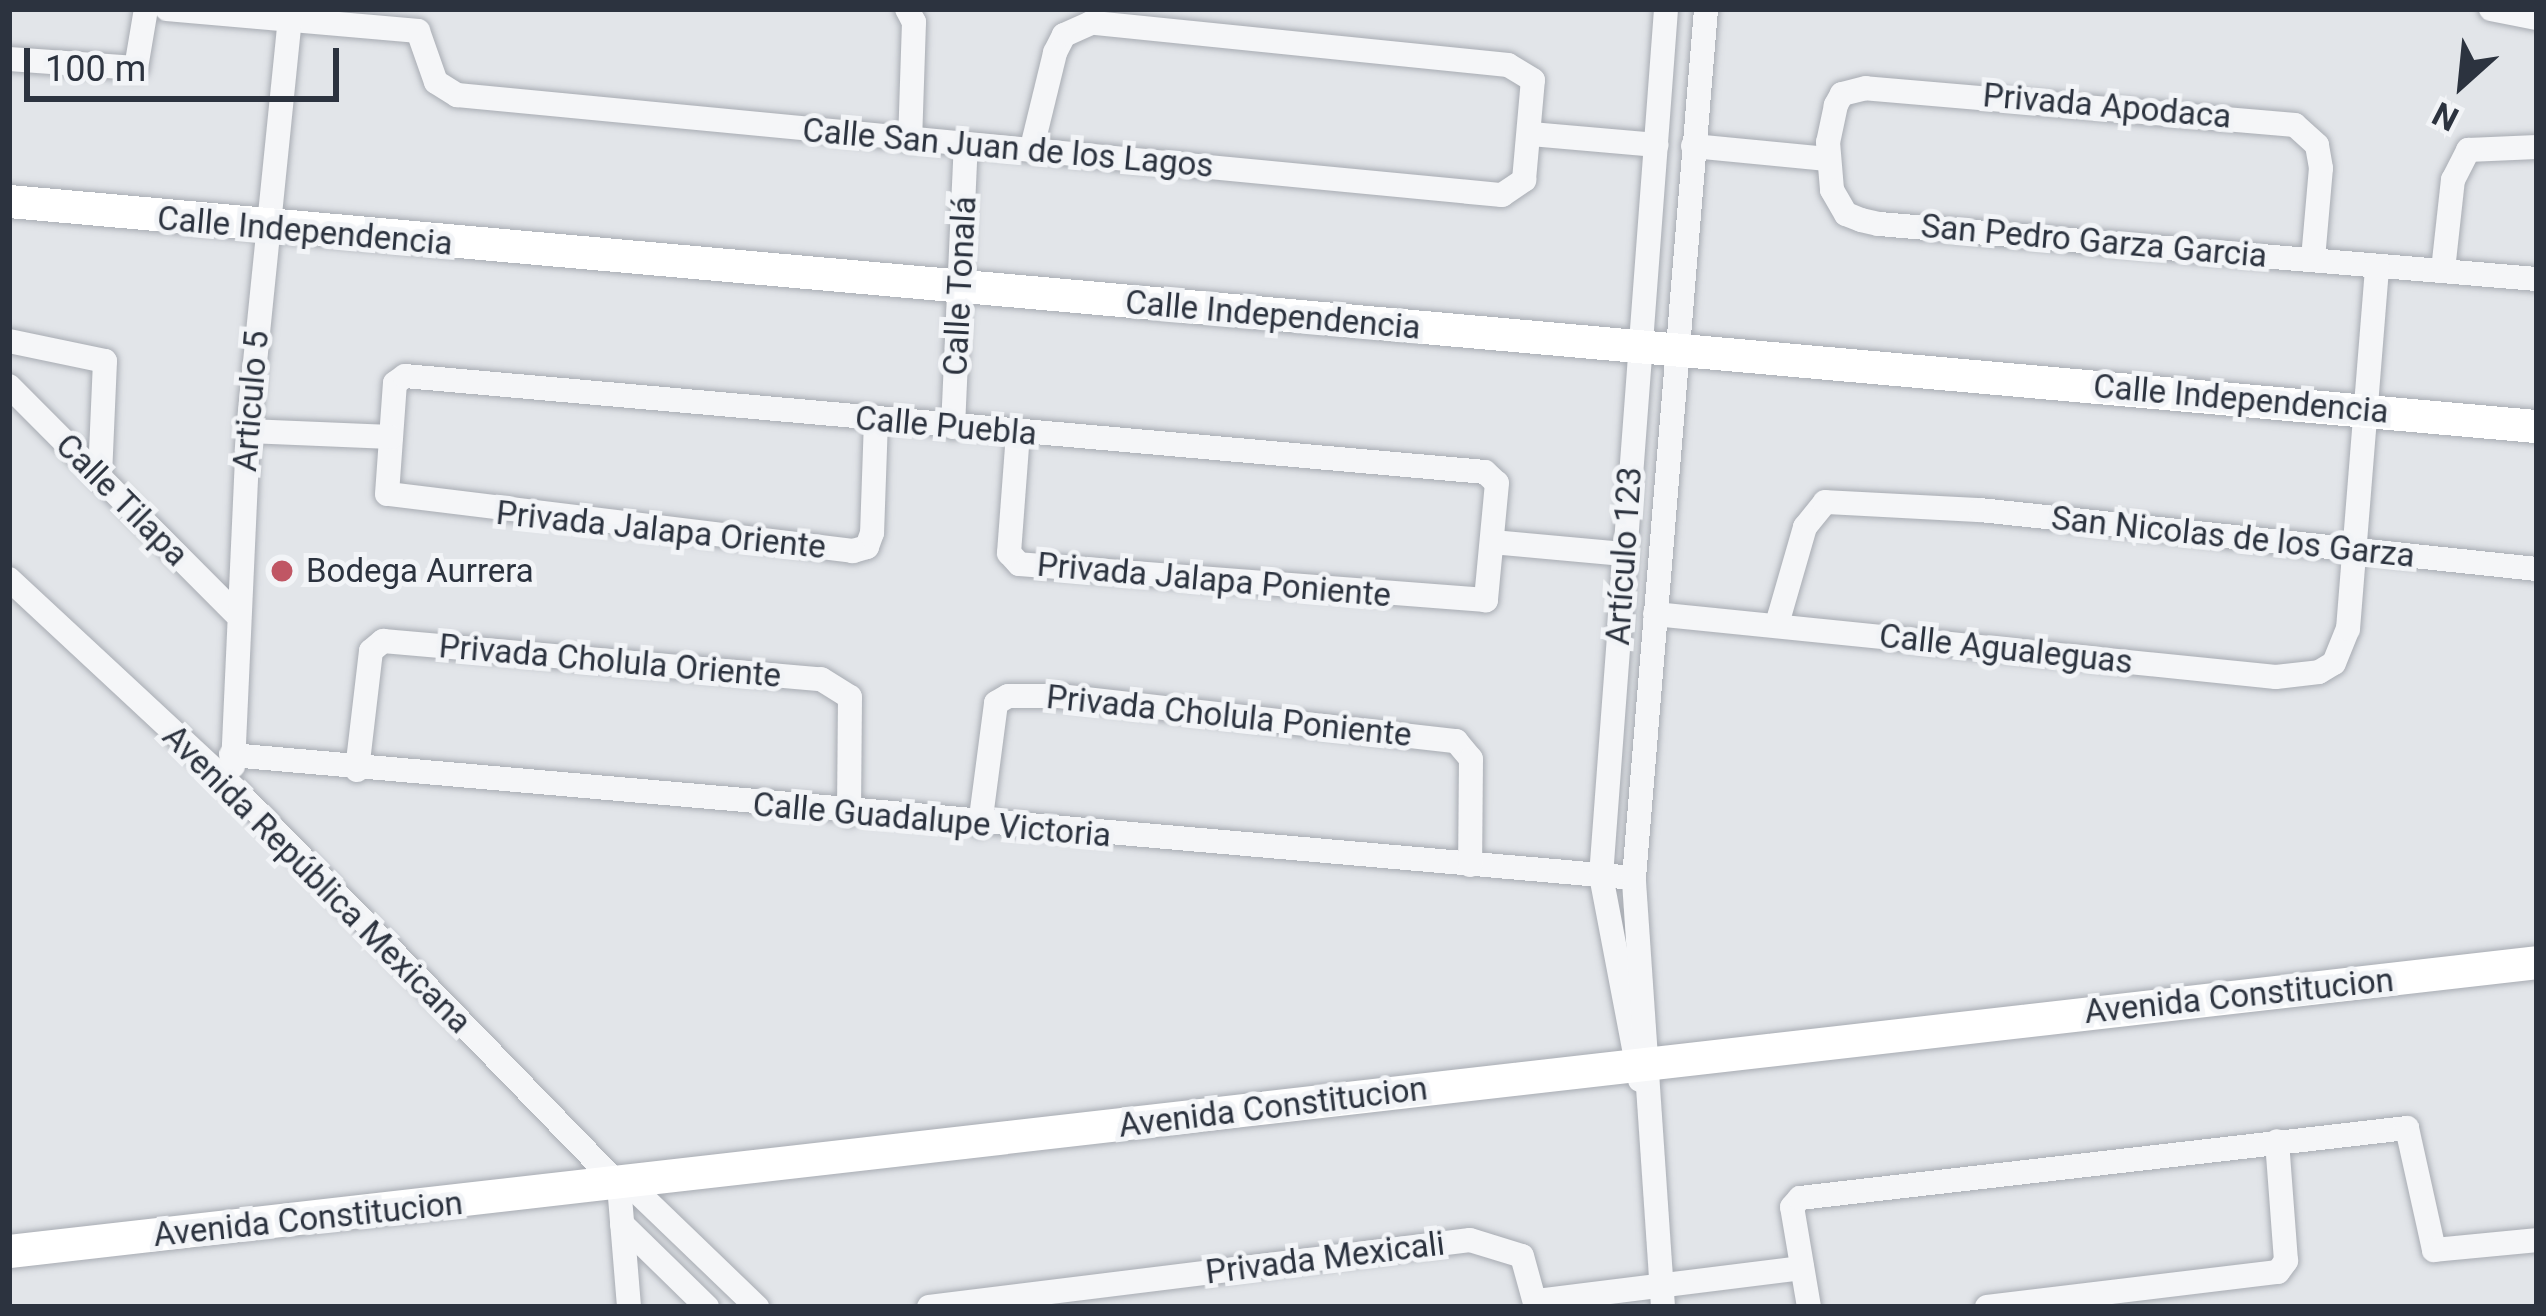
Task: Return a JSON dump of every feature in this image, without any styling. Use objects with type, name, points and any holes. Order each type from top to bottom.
[{"type":"street","points":[[9,59],[136,68],[146,9]]},
{"type":"street","points":[[167,9],[422,20]]},
{"type":"street","points":[[907,9],[914,22],[910,140]]},
{"type":"street","name":"Artículo 123","points":[[1662,1295],[1643,1063],[1601,876],[1666,9]]},
{"type":"street","name":"Artículo 123","points":[[1643,1063],[1634,878],[1706,9]]},
{"type":"street","points":[[2492,9],[2537,18]]},
{"type":"street","name":"Articulo 5","points":[[240,794],[231,755],[235,614],[248,431],[291,14]]},
{"type":"street","name":"Calle San Juan de los Lagos","points":[[422,20],[440,87],[457,95],[1502,196],[1521,188],[1531,134]]},
{"type":"street","points":[[1032,147],[1055,53],[1064,35],[1091,23],[1508,65],[1533,80],[1531,134],[1657,145]]},
{"type":"street","name":"Privada Apodaca","points":[[1828,159],[1836,105],[1853,89],[2273,119],[2307,130],[2317,145],[2313,259]]},
{"type":"street","name":"Calle Tonalá","points":[[953,427],[966,145]]},
{"type":"street","points":[[1693,146],[1828,159]]},
{"type":"street","points":[[2443,270],[2453,180],[2468,150],[2537,147]]},
{"type":"street","name":"San Pedro Garza Garcia","points":[[1828,159],[1846,214],[1879,224],[2537,278]]},
{"type":"street","name":"Calle Independencia","points":[[9,202],[268,230],[2537,426]]},
{"type":"street","points":[[2354,550],[2377,266]]},
{"type":"street","points":[[9,341],[84,350],[104,361],[100,477]]},
{"type":"street","name":"Calle Puebla","points":[[391,437],[398,378],[1492,476],[1492,542]]},
{"type":"street","name":"Calle Tilapa","points":[[9,386],[235,614]]},
{"type":"street","name":"Privada Jalapa Oriente","points":[[391,437],[392,500],[853,551],[866,547],[872,533],[876,420]]},
{"type":"street","points":[[248,431],[391,437]]},
{"type":"street","name":"Privada Jalapa Poniente","points":[[1018,433],[1009,553],[1019,564],[1481,602],[1492,542]]},
{"type":"street","name":"San Nicolas de los Garza","points":[[1777,624],[1805,527],[1825,502],[1928,506],[2537,569]]},
{"type":"street","points":[[1492,542],[1623,554]]},
{"type":"street","name":"Calle Agualeguas","points":[[1655,614],[2276,677],[2320,672],[2344,646],[2354,550]]},
{"type":"street","name":"Avenida República Mexicana","points":[[11,583],[240,794],[624,1184]]},
{"type":"street","name":"Privada Cholula Oriente","points":[[357,770],[371,651],[383,640],[752,673],[845,688],[849,814]]},
{"type":"street","name":"Privada Cholula Poniente","points":[[980,825],[997,703],[1008,696],[1059,696],[1456,741],[1471,759],[1470,865]]},
{"type":"street","name":"Calle Guadalupe Victoria","points":[[231,755],[849,814],[1634,878]]},
{"type":"street","name":"Avenida Constitucion","points":[[9,1251],[2537,962]]},
{"type":"street","points":[[1809,1307],[1792,1208],[1801,1198],[2407,1128],[2434,1250],[2537,1240]]},
{"type":"street","points":[[1987,1307],[2278,1272],[2286,1261],[2277,1142]]},
{"type":"street","points":[[624,1184],[622,1224],[629,1307]]},
{"type":"street","points":[[624,1184],[757,1307]]},
{"type":"street","points":[[622,1224],[707,1307]]},
{"type":"street","name":"Privada Mexicali","points":[[944,1306],[1470,1240],[1522,1256],[1536,1304]]},
{"type":"street","points":[[1536,1304],[1662,1295],[1802,1268]]},
{"type":"place","name":"Bodega Aurrera","points":[[282,571]]}]
